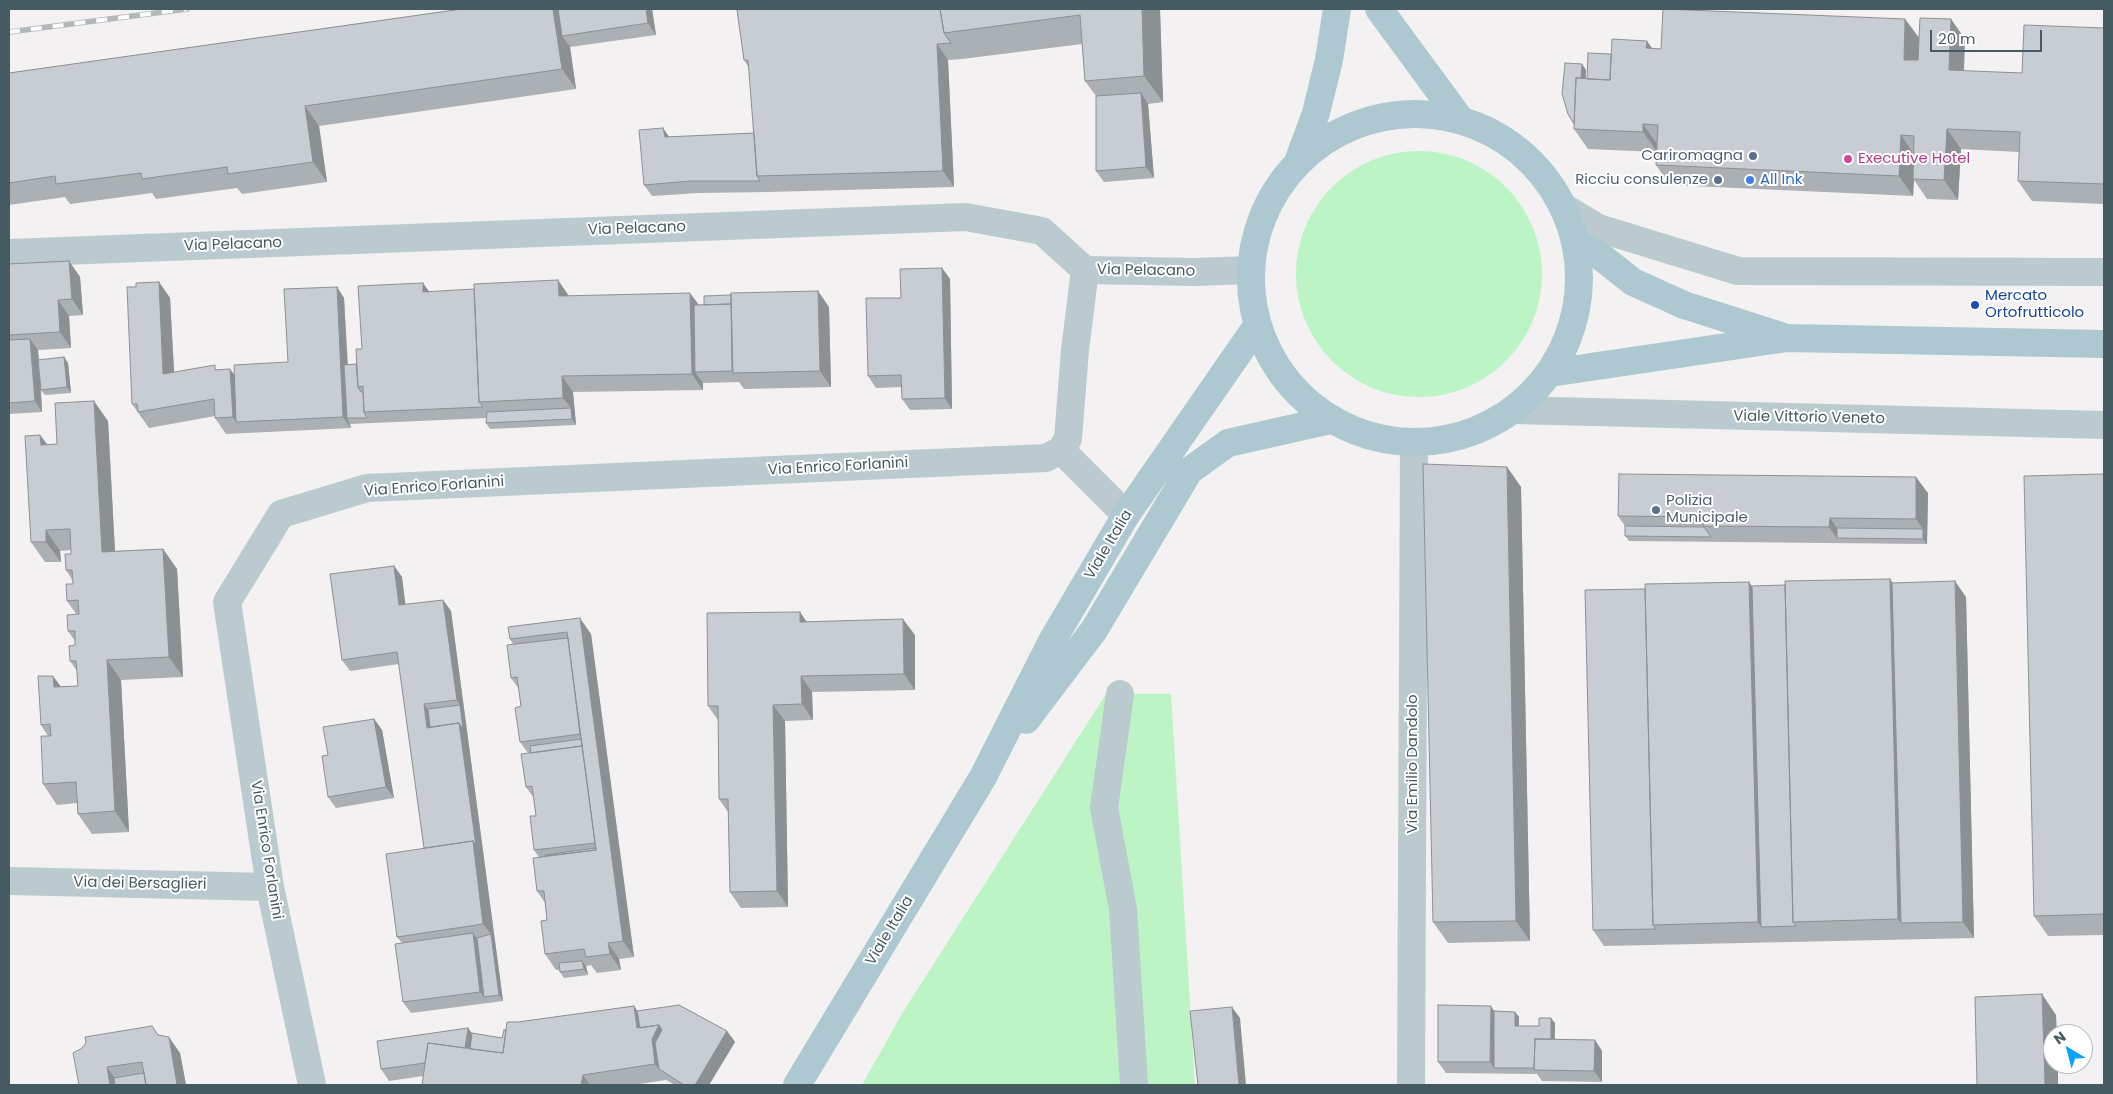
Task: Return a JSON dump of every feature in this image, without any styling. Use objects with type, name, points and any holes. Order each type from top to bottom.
[{"type":"main road","points":[[1298,162],[1316,113],[1329,60],[1337,9]]},
{"type":"main road","points":[[1379,9],[1460,119]]},
{"type":"main road","points":[[1417,113],[1460,119],[1503,138],[1518,150],[1539,169],[1565,208],[1577,243],[1580,288],[1571,333],[1550,373],[1514,410],[1467,435],[1414,443],[1370,437],[1330,420],[1298,395],[1273,364],[1257,326],[1250,270],[1257,231],[1273,194],[1298,162],[1332,136],[1373,119],[1417,113]]},
{"type":"main road","points":[[1577,243],[1600,256],[1633,282],[1650,290],[1684,305],[1787,338]]},
{"type":"main road","name":"Viale Italia","points":[[797,1085],[983,777],[1052,641],[1126,515],[1257,326]]},
{"type":"main road","points":[[1550,373],[1787,338],[2104,344]]},
{"type":"main road","name":"Viale Italia","points":[[983,777],[1094,630],[1189,471],[1228,443],[1330,420]]},
{"type":"street","points":[[1565,208],[1598,228],[1738,271],[2104,272]]},
{"type":"street","name":"Via Pelacano","points":[[9,253],[966,217],[1042,231],[1085,270],[1250,270]]},
{"type":"street","points":[[1085,270],[1074,350],[1068,439],[1061,450],[1126,515]]},
{"type":"street","name":"Viale Vittorio Veneto","points":[[1514,410],[2104,425]]},
{"type":"street","name":"Via Emilio Dandolo","points":[[1411,1085],[1414,443]]},
{"type":"street","name":"Via Enrico Forlanini","points":[[312,1085],[270,887],[228,602],[281,514],[367,488],[1046,458],[1061,450]]},
{"type":"street","points":[[1120,694],[1104,808],[1124,909],[1134,1085]]},
{"type":"street","name":"Via dei Bersaglieri","points":[[9,881],[270,887]]},
{"type":"green space","points":[[1431,151],[1455,156],[1477,165],[1488,171],[1506,187],[1522,205],[1533,227],[1540,250],[1542,274],[1540,298],[1533,321],[1522,343],[1506,361],[1488,377],[1455,392],[1431,397],[1407,397],[1383,392],[1350,377],[1316,343],[1305,321],[1298,298],[1296,262],[1301,238],[1316,205],[1350,171],[1372,160],[1395,153]]},
{"type":"green space","points":[[1106,694],[1171,694],[1195,1085],[862,1085],[903,1012]]},
{"type":"building","points":[[462,9],[553,9],[562,69],[305,106],[313,162],[228,174],[227,167],[142,179],[141,173],[56,184],[55,176],[9,183],[9,73]]},
{"type":"building","points":[[558,9],[646,9],[648,23],[562,36]]},
{"type":"building","points":[[940,9],[944,33],[951,43],[937,44],[943,171],[757,176],[748,60],[744,60],[737,10]]},
{"type":"building","points":[[940,9],[1142,9],[1144,76],[1085,81],[1080,15],[944,33]]},
{"type":"building","points":[[1663,9],[1905,19],[1904,60],[1918,60],[1920,18],[1951,19],[1949,70],[2022,73],[2024,25],[2104,28],[2104,184],[2018,181],[2020,132],[1947,129],[1944,180],[1913,179],[1914,136],[1901,135],[1899,176],[1656,165],[1658,125],[1643,124],[1643,132],[1574,129],[1576,78],[1610,80],[1612,39],[1647,41],[1646,48],[1661,49]]},
{"type":"building","points":[[1588,53],[1611,54],[1610,80],[1587,79]]},
{"type":"building","points":[[1565,63],[1582,64],[1581,78],[1576,78],[1574,124],[1568,114],[1562,94]]},
{"type":"building","points":[[1141,93],[1146,167],[1096,171],[1096,96]]},
{"type":"building","points":[[663,128],[665,137],[754,133],[757,176],[760,181],[690,181],[644,185],[639,130]]},
{"type":"building","points":[[69,261],[72,299],[58,300],[60,332],[9,335],[9,264]]},
{"type":"building","points":[[942,268],[945,398],[902,399],[901,375],[868,376],[866,298],[901,298],[900,269]]},
{"type":"building","points":[[558,280],[559,296],[690,293],[692,374],[562,376],[563,398],[479,402],[474,284]]},
{"type":"building","points":[[159,282],[163,374],[215,365],[215,370],[230,369],[233,417],[215,418],[214,399],[138,412],[137,404],[132,404],[127,287],[136,287],[136,283]]},
{"type":"building","points":[[423,283],[423,292],[474,289],[479,402],[483,407],[364,412],[363,386],[358,387],[356,349],[362,349],[358,286]]},
{"type":"building","points":[[337,287],[343,417],[236,422],[234,365],[288,362],[284,289]]},
{"type":"building","points":[[818,291],[820,371],[733,373],[731,293]]},
{"type":"building","points":[[731,295],[731,304],[704,305],[704,296]]},
{"type":"building","points":[[731,304],[732,371],[695,372],[694,305]]},
{"type":"building","points":[[30,339],[35,401],[9,403],[9,340]]},
{"type":"building","points":[[64,357],[67,387],[41,390],[38,360]]},
{"type":"building","points":[[356,364],[358,387],[363,392],[364,412],[367,418],[347,418],[344,365]]},
{"type":"building","points":[[94,401],[102,552],[163,549],[169,657],[107,660],[115,811],[78,814],[76,782],[43,784],[41,736],[51,736],[50,724],[41,725],[38,676],[53,676],[54,687],[78,686],[76,661],[70,661],[69,646],[75,645],[75,631],[68,631],[67,615],[79,614],[78,600],[67,601],[66,584],[73,584],[72,570],[66,570],[65,554],[71,554],[70,529],[46,530],[46,542],[31,542],[25,436],[40,435],[41,445],[57,444],[55,403]]},
{"type":"building","points":[[571,408],[572,419],[486,423],[487,412]]},
{"type":"building","points":[[1423,464],[1507,467],[1516,921],[1433,922]]},
{"type":"building","points":[[1619,474],[1916,477],[1916,519],[1830,518],[1829,527],[1703,526],[1704,517],[1618,516]]},
{"type":"building","points":[[2104,474],[2104,914],[2034,916],[2024,476]]},
{"type":"building","points":[[1625,526],[1704,527],[1711,537],[1625,536]]},
{"type":"building","points":[[1837,528],[1923,529],[1923,539],[1837,538]]},
{"type":"building","points":[[394,566],[399,605],[443,600],[457,700],[424,704],[427,728],[459,723],[476,846],[473,841],[424,848],[397,652],[342,660],[330,574]]},
{"type":"building","points":[[1890,579],[1898,919],[1793,922],[1785,581]]},
{"type":"building","points":[[1955,581],[1963,922],[1901,923],[1892,583]]},
{"type":"building","points":[[1749,582],[1758,922],[1653,925],[1645,584]]},
{"type":"building","points":[[1785,585],[1793,922],[1796,926],[1761,927],[1752,586]]},
{"type":"building","points":[[1645,589],[1653,925],[1656,929],[1593,930],[1585,590]]},
{"type":"building","points":[[800,612],[800,622],[903,619],[904,674],[801,676],[802,704],[773,705],[777,891],[730,892],[728,799],[719,799],[718,706],[708,706],[707,613]]},
{"type":"building","points":[[580,618],[623,941],[608,943],[610,954],[586,957],[584,949],[545,954],[541,921],[547,920],[544,891],[537,891],[533,858],[596,850],[567,632],[510,639],[508,627]]},
{"type":"building","points":[[568,638],[580,734],[520,742],[515,708],[521,706],[517,677],[511,678],[507,645]]},
{"type":"building","points":[[460,705],[463,729],[459,723],[430,727],[428,709]]},
{"type":"building","points":[[374,719],[386,787],[328,797],[322,756],[328,755],[323,727]]},
{"type":"building","points":[[581,739],[582,746],[531,753],[530,746]]},
{"type":"building","points":[[582,746],[595,843],[534,850],[530,816],[536,816],[532,786],[526,787],[521,754]]},
{"type":"building","points":[[473,841],[483,924],[397,937],[386,854]]},
{"type":"building","points":[[596,848],[596,850],[545,856],[545,855]]},
{"type":"building","points":[[473,933],[480,992],[403,1002],[395,944]]},
{"type":"building","points":[[491,934],[499,995],[484,997],[477,938]]},
{"type":"building","points":[[582,961],[584,969],[560,972],[559,963]]},
{"type":"building","points":[[2042,994],[2043,1074],[2045,1074],[2045,1085],[1977,1085],[1975,997]]},
{"type":"building","points":[[679,1005],[727,1031],[695,1085],[684,1085],[659,1069],[655,1043],[662,1030],[659,1025],[640,1028],[637,1011]]},
{"type":"building","points":[[1438,1005],[1491,1006],[1490,1062],[1438,1062]]},
{"type":"building","points":[[634,1006],[637,1028],[659,1025],[652,1039],[655,1064],[583,1075],[581,1085],[422,1085],[428,1043],[503,1053],[507,1022]]},
{"type":"building","points":[[1232,1007],[1239,1085],[1198,1085],[1190,1011]]},
{"type":"building","points":[[1494,1011],[1515,1012],[1515,1026],[1539,1026],[1539,1018],[1551,1018],[1551,1039],[1535,1039],[1534,1068],[1494,1068]]},
{"type":"building","points":[[152,1026],[158,1035],[169,1037],[177,1085],[146,1085],[142,1062],[107,1067],[110,1085],[79,1085],[73,1053],[82,1048],[86,1043],[85,1037]]},
{"type":"building","points":[[468,1028],[465,1048],[428,1043],[425,1063],[381,1069],[377,1041]]},
{"type":"building","points":[[504,1030],[506,1030],[503,1053],[470,1049],[472,1033],[502,1038]]},
{"type":"building","points":[[1535,1039],[1595,1040],[1594,1071],[1534,1070]]},
{"type":"building","points":[[144,1073],[146,1085],[115,1085],[114,1078]]},
{"type":"railway","points":[[9,32],[187,9]]},
{"type":"place","name":"Cariromagna","points":[[1753,156]]},
{"type":"place","name":"Executive Hotel","points":[[1848,159]]},
{"type":"place","name":"Ricciu consulenze","points":[[1718,180]]},
{"type":"place","name":"All Ink","points":[[1750,180]]},
{"type":"place","name":"Mercato Ortofrutticolo","points":[[1975,305]]},
{"type":"place","name":"Polizia Municipale","points":[[1656,510]]}]
